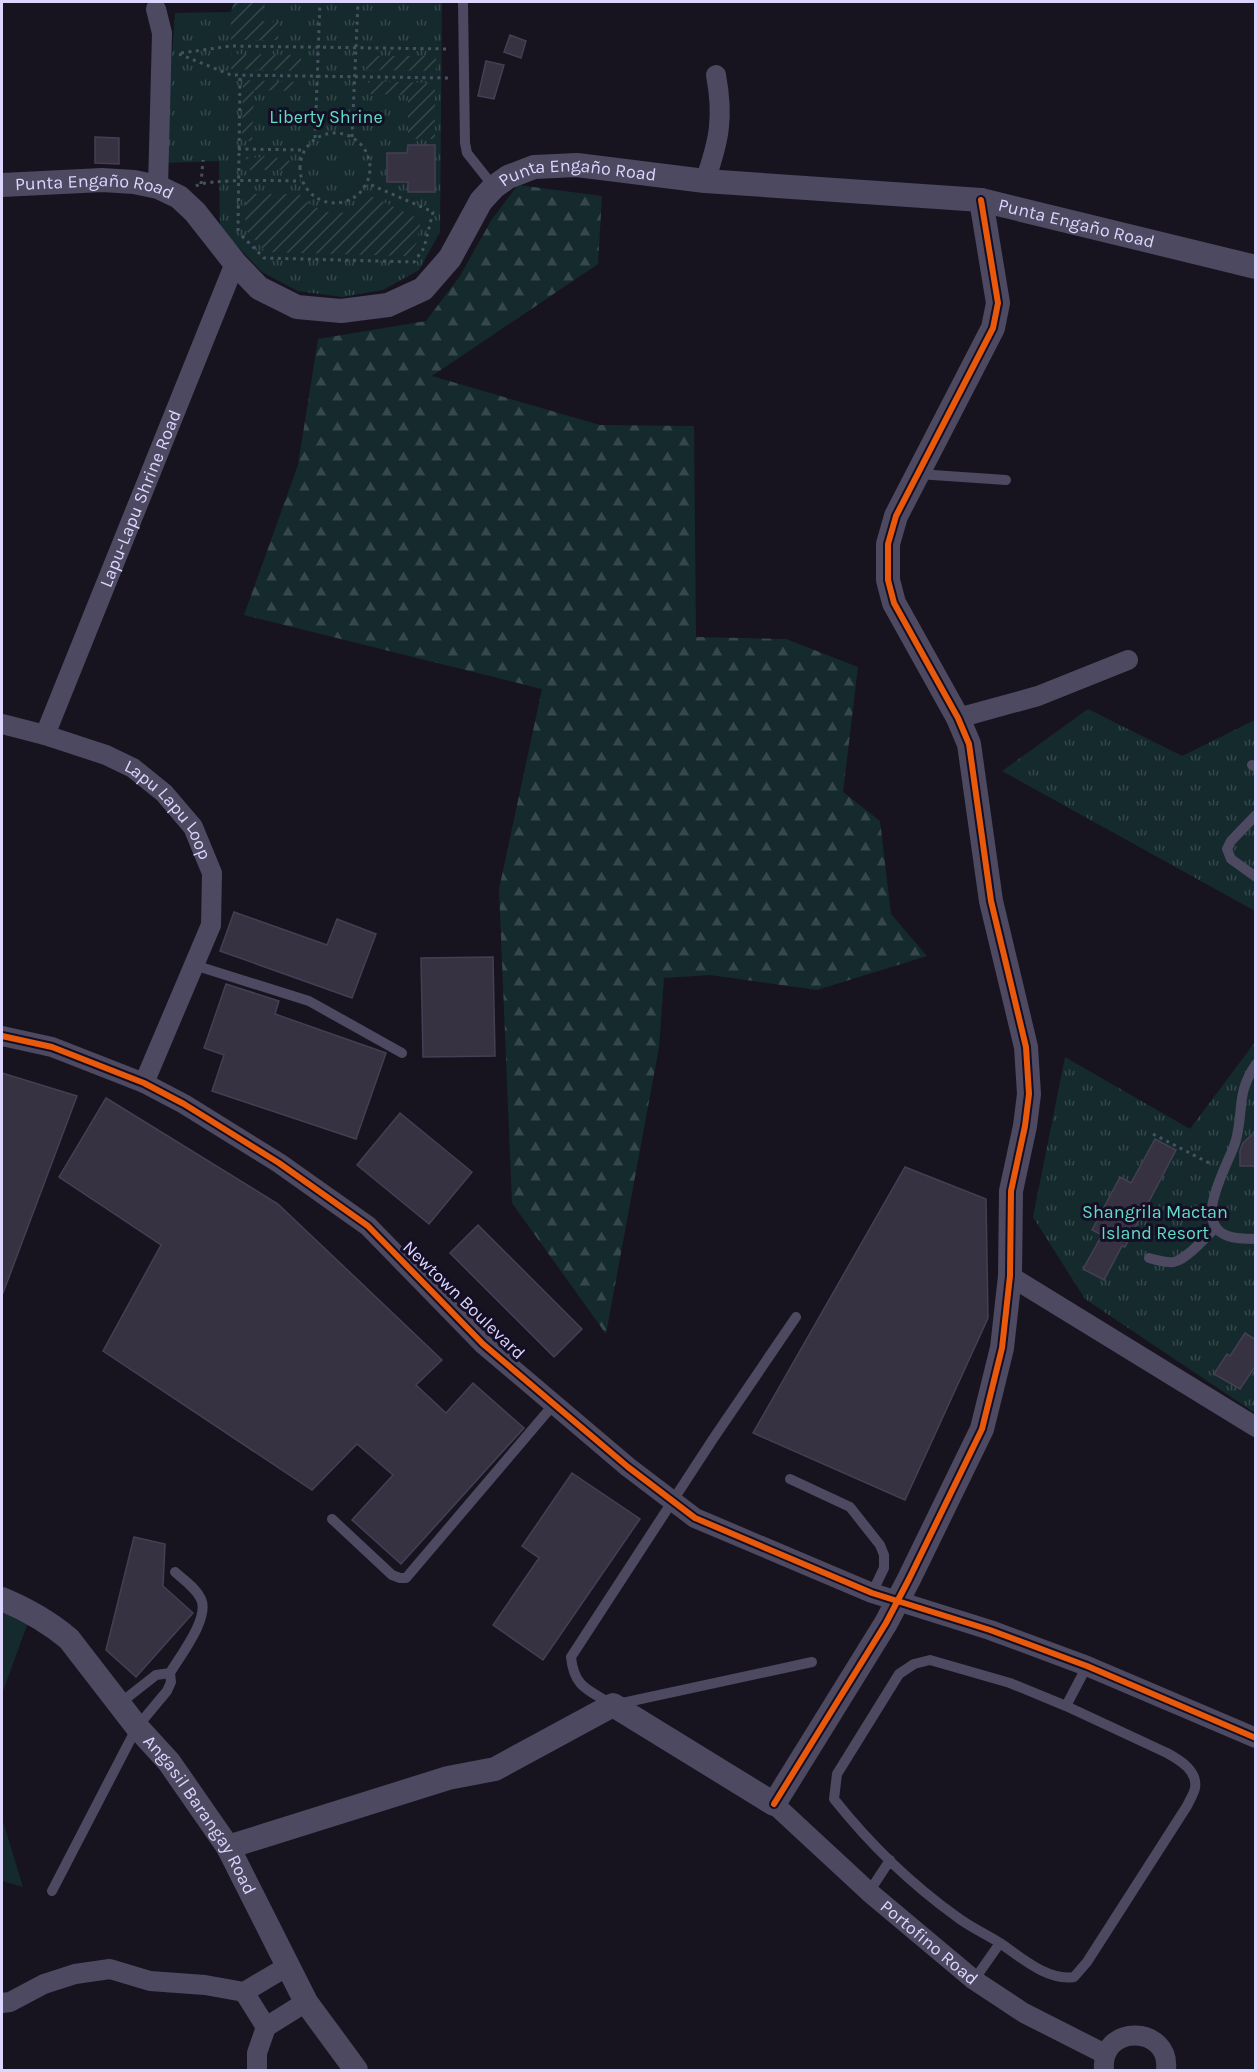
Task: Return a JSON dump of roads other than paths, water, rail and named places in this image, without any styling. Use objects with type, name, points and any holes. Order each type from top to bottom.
[{"type":"street","points":[[156,9],[162,33],[159,187]]},
{"type":"street","points":[[705,182],[719,136],[721,110],[716,75]]},
{"type":"street","name":"Punta Engaño Road","points":[[2,184],[102,180],[134,182],[159,187],[179,197],[195,212],[235,263],[259,288],[297,307],[341,311],[388,305],[423,289],[450,258],[481,201],[494,187],[508,177],[534,167],[577,165],[705,182],[981,200],[1256,267]]},
{"type":"street","points":[[228,1847],[448,1778],[495,1769],[613,1705],[774,1804],[897,1602],[982,1429],[1002,1348],[1010,1276],[1011,1191],[1025,1126],[1029,1094],[1026,1047],[991,902],[969,744],[958,718],[894,603],[888,579],[888,544],[896,516],[993,328],[998,303],[981,200]]},
{"type":"street","name":"Lapu-Lapu Shrine Road","points":[[45,735],[235,263]]},
{"type":"street","points":[[958,718],[1038,696],[1128,660]]},
{"type":"street","name":"Lapu Lapu Loop","points":[[2,724],[106,755],[134,768],[164,793],[193,827],[212,873],[211,925],[144,1083]]},
{"type":"street","name":"Newtown Boulevard","points":[[2,1036],[52,1047],[144,1083],[184,1104],[279,1163],[368,1226],[483,1344],[628,1467],[695,1518],[872,1593],[990,1630],[1087,1666],[1256,1738]]},
{"type":"street","points":[[1010,1276],[1256,1427]]},
{"type":"street","name":"Angasil Barangay Road","points":[[2,1599],[25,1609],[69,1639],[137,1727],[169,1762],[228,1847],[306,2002],[356,2070]]},
{"type":"street","name":"Portofino Road","points":[[774,1804],[868,1892],[974,1980],[1104,2062]]},
{"type":"street","points":[[2,2003],[10,2002],[44,1984],[75,1974],[110,1969],[150,1981],[205,1985],[244,1992],[288,1966]]},
{"type":"street","points":[[244,1992],[266,2027]]},
{"type":"street","points":[[257,2070],[257,2053],[266,2027],[306,2002]]},
{"type":"street","points":[[1104,2062],[1111,2045],[1119,2039],[1129,2035],[1140,2035],[1150,2038],[1158,2045],[1164,2054],[1166,2070]]},
{"type":"lane","points":[[463,2],[465,143],[467,153],[494,187]]},
{"type":"lane","points":[[918,474],[1006,480]]},
{"type":"lane","points":[[1256,815],[1231,841],[1227,849],[1231,859],[1256,877]]},
{"type":"lane","points":[[194,965],[309,1001],[402,1053]]},
{"type":"lane","points":[[1256,1064],[1244,1085],[1237,1134],[1213,1200],[1212,1216],[1220,1232],[1230,1237],[1256,1239]]},
{"type":"lane","points":[[1149,1258],[1167,1262],[1176,1261],[1184,1257],[1216,1227]]},
{"type":"lane","points":[[796,1317],[713,1439],[571,1657],[573,1673],[580,1684],[613,1705],[812,1662]]},
{"type":"lane","points":[[332,1519],[392,1575],[406,1578],[554,1404]]},
{"type":"lane","points":[[790,1479],[850,1507],[880,1545],[884,1555],[884,1568],[872,1593]]},
{"type":"lane","points":[[52,1891],[137,1727],[167,1691],[171,1682],[170,1673],[197,1627],[204,1610],[201,1598],[175,1572]]},
{"type":"lane","points":[[930,1660],[1010,1683],[1066,1706],[1184,1761],[1192,1773],[1195,1787],[1187,1806],[1087,1962],[1074,1977],[1062,1979],[1046,1972],[958,1918],[890,1860],[856,1826],[834,1799],[834,1787],[837,1774],[900,1674],[914,1665],[930,1660]]},
{"type":"lane","points":[[1066,1706],[1087,1666]]},
{"type":"lane","points":[[119,1704],[156,1675],[170,1673]]},
{"type":"lane","points":[[868,1892],[890,1860]]},
{"type":"lane","points":[[974,1980],[1000,1943]]},
{"type":"park label","name":"Liberty Shrine","points":[[326,117]]},
{"type":"park label","name":"Shangrila Mactan Island Resort","points":[[1155,1222]]}]
